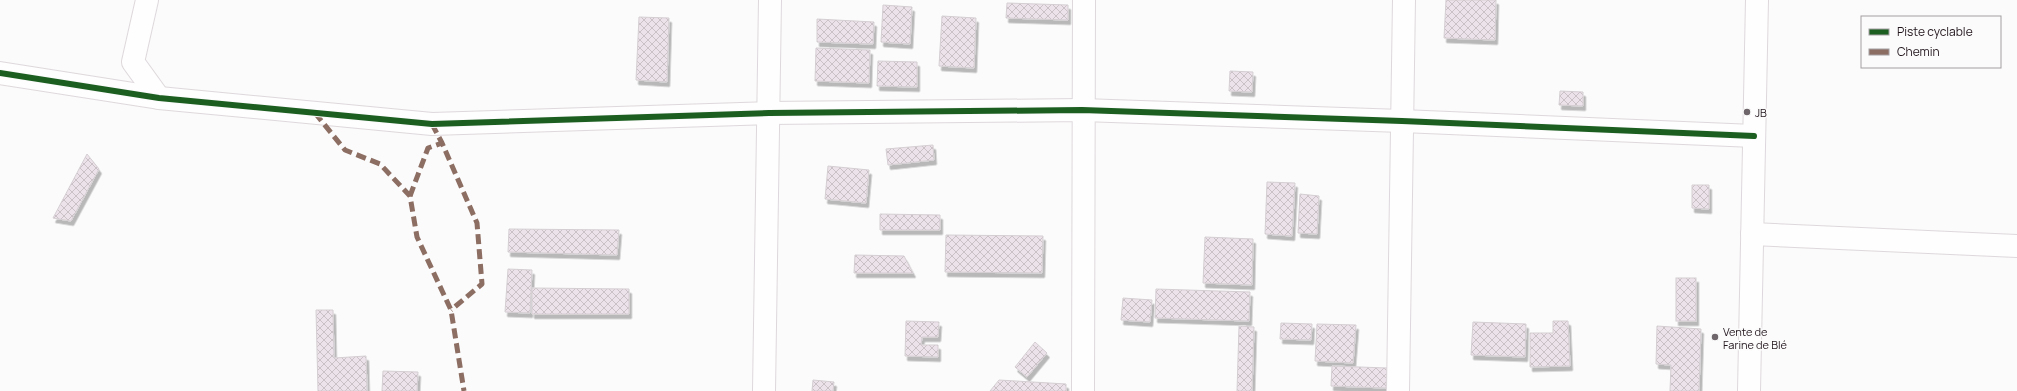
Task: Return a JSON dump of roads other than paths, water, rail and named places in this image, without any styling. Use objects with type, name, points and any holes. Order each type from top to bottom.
[{"type":"street","points":[[147,0],[133,62],[159,98]]},
{"type":"street","points":[[764,391],[770,0]]},
{"type":"street","points":[[1082,391],[1082,110],[1084,0]]},
{"type":"street","points":[[1398,391],[1404,0]]},
{"type":"street","points":[[1749,391],[1757,0]]},
{"type":"street","points":[[0,73],[159,98],[432,124],[769,113],[1082,110],[1402,121],[1754,136]]},
{"type":"street","points":[[1752,234],[2017,246]]},
{"type":"place","name":"JB","points":[[1747,112]]},
{"type":"place","name":"Vente de Farine de Blé","points":[[1715,337]]}]
